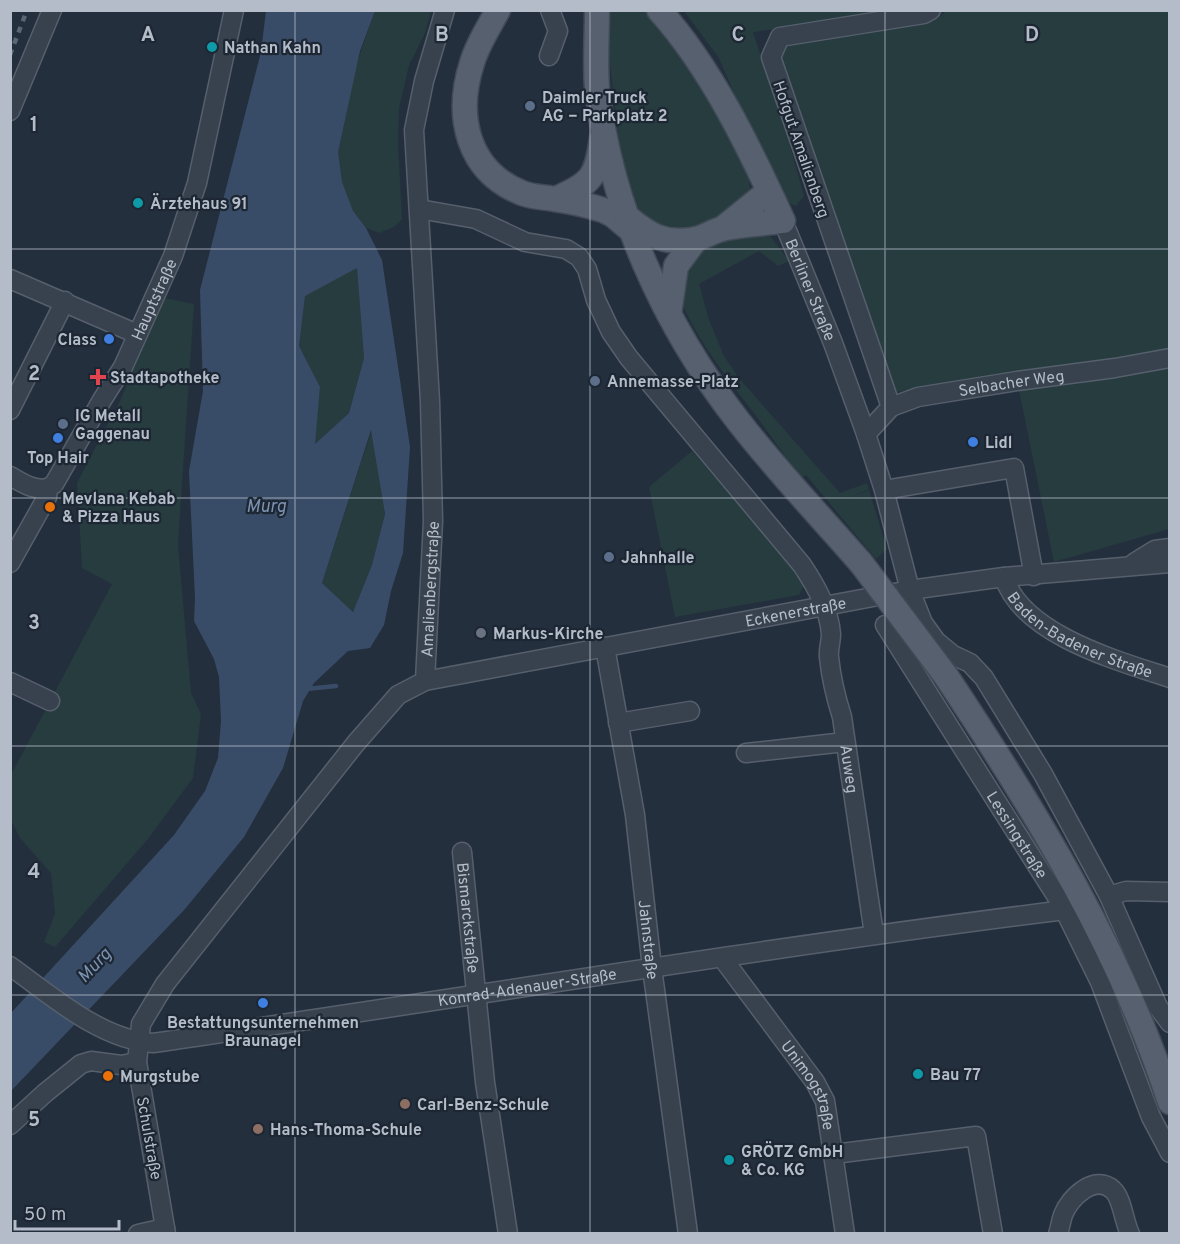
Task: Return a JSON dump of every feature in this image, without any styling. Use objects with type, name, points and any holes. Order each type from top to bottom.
[{"type":"main road","points":[[498,10],[472,61],[463,109],[468,138],[476,155],[505,185],[524,194],[603,210],[655,237],[668,240],[696,239],[722,229],[783,221]]},
{"type":"main road","points":[[597,10],[597,85],[603,130],[630,224],[669,314],[690,352],[739,423],[861,563],[946,676],[1031,807],[1106,942],[1137,1013],[1170,1102]]},
{"type":"main road","name":"Berliner Straße","points":[[659,10],[721,97],[783,221]]},
{"type":"main road","points":[[556,199],[583,185],[594,175],[603,130]]},
{"type":"main road","points":[[722,229],[769,191]]},
{"type":"main road","points":[[669,314],[676,266],[696,239]]},
{"type":"street","points":[[10,111],[51,10]]},
{"type":"street","name":"Hauptstraße","points":[[10,563],[47,497],[48,488],[54,484],[123,367],[173,256],[197,183],[234,10]]},
{"type":"street","name":"Amalienbergstraße","points":[[140,1042],[141,1024],[165,984],[356,743],[398,695],[425,681],[433,521],[430,401],[414,130],[424,81],[445,10]]},
{"type":"street","points":[[549,56],[558,31],[550,10]]},
{"type":"street","name":"Hofgut Amalienberg","points":[[891,407],[771,57],[780,37],[924,14],[931,10]]},
{"type":"street","name":"Auweg","points":[[419,209],[476,219],[525,242],[566,249],[579,257],[587,269],[596,300],[611,332],[814,583],[824,605],[831,634],[829,655],[842,717],[874,934]]},
{"type":"street","name":"Berliner Straße","points":[[783,221],[833,343],[866,434],[884,490],[910,590]]},
{"type":"street","points":[[10,279],[137,333]]},
{"type":"street","points":[[10,410],[65,302]]},
{"type":"street","name":"Selbacher Weg","points":[[866,434],[891,407],[918,397],[1170,358]]},
{"type":"street","points":[[884,490],[1014,468],[1034,576]]},
{"type":"street","points":[[10,476],[32,488],[40,490],[48,488]]},
{"type":"street","points":[[1127,567],[1155,550],[1170,548]]},
{"type":"street","name":"Eckenerstraße","points":[[425,681],[910,590],[1004,578],[1170,563]]},
{"type":"street","name":"Baden-Badener Straße","points":[[1004,578],[1007,588],[1017,602],[1037,620],[1066,639],[1100,654],[1170,678]]},
{"type":"street","points":[[910,590],[922,622],[936,641],[953,655],[970,663],[984,678],[1043,774],[1109,896],[1158,1007],[1170,1023]]},
{"type":"street","name":"Lessingstraße","points":[[885,624],[1065,910],[1100,982],[1151,1117],[1170,1153]]},
{"type":"street","name":"Jahnstraße","points":[[605,647],[635,815],[652,968],[688,1233]]},
{"type":"street","points":[[10,682],[50,701]]},
{"type":"street","points":[[618,723],[690,711]]},
{"type":"street","points":[[746,753],[845,741]]},
{"type":"street","name":"Bismarckstraße","points":[[462,852],[485,1082],[508,1233]]},
{"type":"street","points":[[1109,896],[1126,891],[1170,892]]},
{"type":"street","name":"Konrad-Adenauer-Straße","points":[[10,966],[99,1028],[140,1042],[153,1043],[874,934],[1065,910]]},
{"type":"street","name":"Unimogstraße","points":[[723,958],[821,1091],[825,1101],[834,1154],[845,1233]]},
{"type":"street","name":"Schulstraße","points":[[140,1042],[137,1062],[166,1231]]},
{"type":"street","points":[[10,1125],[45,1093],[81,1065],[91,1061],[121,1065],[137,1062]]},
{"type":"street","points":[[834,1154],[976,1136],[993,1233]]},
{"type":"street","points":[[1058,1233],[1063,1214],[1075,1196],[1090,1186],[1104,1184],[1114,1190],[1120,1200],[1123,1217],[1130,1233]]},
{"type":"street","points":[[138,1233],[166,1231]]},
{"type":"green space","points":[[375,11],[431,11],[425,33],[409,65],[399,108],[398,145],[402,219],[394,227],[379,233],[367,228],[354,212],[344,192],[338,159],[340,132],[348,97]]},
{"type":"green space","points":[[608,11],[647,11],[669,36],[710,96],[749,174],[750,194],[731,214],[694,229],[659,230],[638,211],[629,190],[621,160],[610,64]]},
{"type":"green space","points":[[684,11],[920,11],[753,32],[804,196],[796,206],[782,200],[719,58]]},
{"type":"green space","points":[[946,11],[1169,11],[1169,350],[1088,367],[897,392],[880,369],[781,71],[780,52],[785,43],[930,21]]},
{"type":"green space","points":[[762,232],[771,237],[789,261],[778,266],[759,251],[699,284],[709,320],[724,356],[739,378],[840,493],[867,483],[869,489],[852,497],[869,490],[887,549],[876,559],[806,475],[802,478],[795,469],[718,364],[684,308],[679,291],[679,278],[696,255],[722,240]]},
{"type":"green space","points":[[357,267],[364,358],[349,413],[314,445],[320,387],[299,346],[305,295]]},
{"type":"green space","points":[[164,298],[194,304],[178,545],[191,693],[201,714],[193,778],[147,840],[55,947],[44,942],[55,914],[51,873],[20,838],[11,820],[11,775],[112,584],[82,568],[77,483],[120,401]]},
{"type":"green space","points":[[1169,365],[1169,529],[1054,562],[1019,390],[1077,384]]},
{"type":"green space","points":[[372,429],[385,514],[372,565],[353,612],[322,583]]},
{"type":"green space","points":[[692,451],[779,551],[804,585],[799,595],[675,617],[649,487]]},
{"type":"water","name":"Murg","points":[[266,11],[375,11],[360,51],[338,152],[342,182],[353,211],[366,228],[382,260],[410,447],[403,553],[391,591],[384,625],[370,648],[348,651],[314,683],[303,701],[283,768],[244,837],[185,909],[11,1091],[11,1013],[174,835],[205,791],[218,758],[221,721],[219,677],[214,659],[194,621],[189,471],[203,391],[200,290],[261,52]],"holes":[[[357,268],[364,358],[349,413],[315,444],[320,387],[299,346],[305,296]],[[371,430],[385,514],[372,565],[353,612],[322,583]]]},
{"type":"waterway","points":[[306,689],[336,686]]},
{"type":"railway","points":[[10,55],[27,10]]},
{"type":"place","name":"Nathan Kahn","points":[[212,47]]},
{"type":"place","name":"Daimler Truck AG − Parkplatz 2","points":[[530,106]]},
{"type":"place","name":"Ärztehaus 91","points":[[138,203]]},
{"type":"place","name":"Class","points":[[109,339]]},
{"type":"place","name":"Stadtapotheke","points":[[98,377]]},
{"type":"place","name":"Annemasse-Platz","points":[[595,381]]},
{"type":"place","name":"IG Metall Gaggenau","points":[[63,424]]},
{"type":"place","name":"Top Hair","points":[[58,438]]},
{"type":"place","name":"Lidl","points":[[973,442]]},
{"type":"place","name":"Mevlana Kebab & Pizza Haus","points":[[50,507]]},
{"type":"place","name":"Jahnhalle","points":[[609,557]]},
{"type":"place","name":"Markus-Kirche","points":[[481,633]]},
{"type":"place","name":"Bestattungsunternehmen Braunagel","points":[[263,1003]]},
{"type":"place","name":"Bau 77","points":[[918,1074]]},
{"type":"place","name":"Murgstube","points":[[108,1076]]},
{"type":"place","name":"Carl-Benz-Schule","points":[[405,1104]]},
{"type":"place","name":"Hans-Thoma-Schule","points":[[258,1129]]},
{"type":"place","name":"GRÖTZ GmbH & Co. KG","points":[[729,1160]]}]
